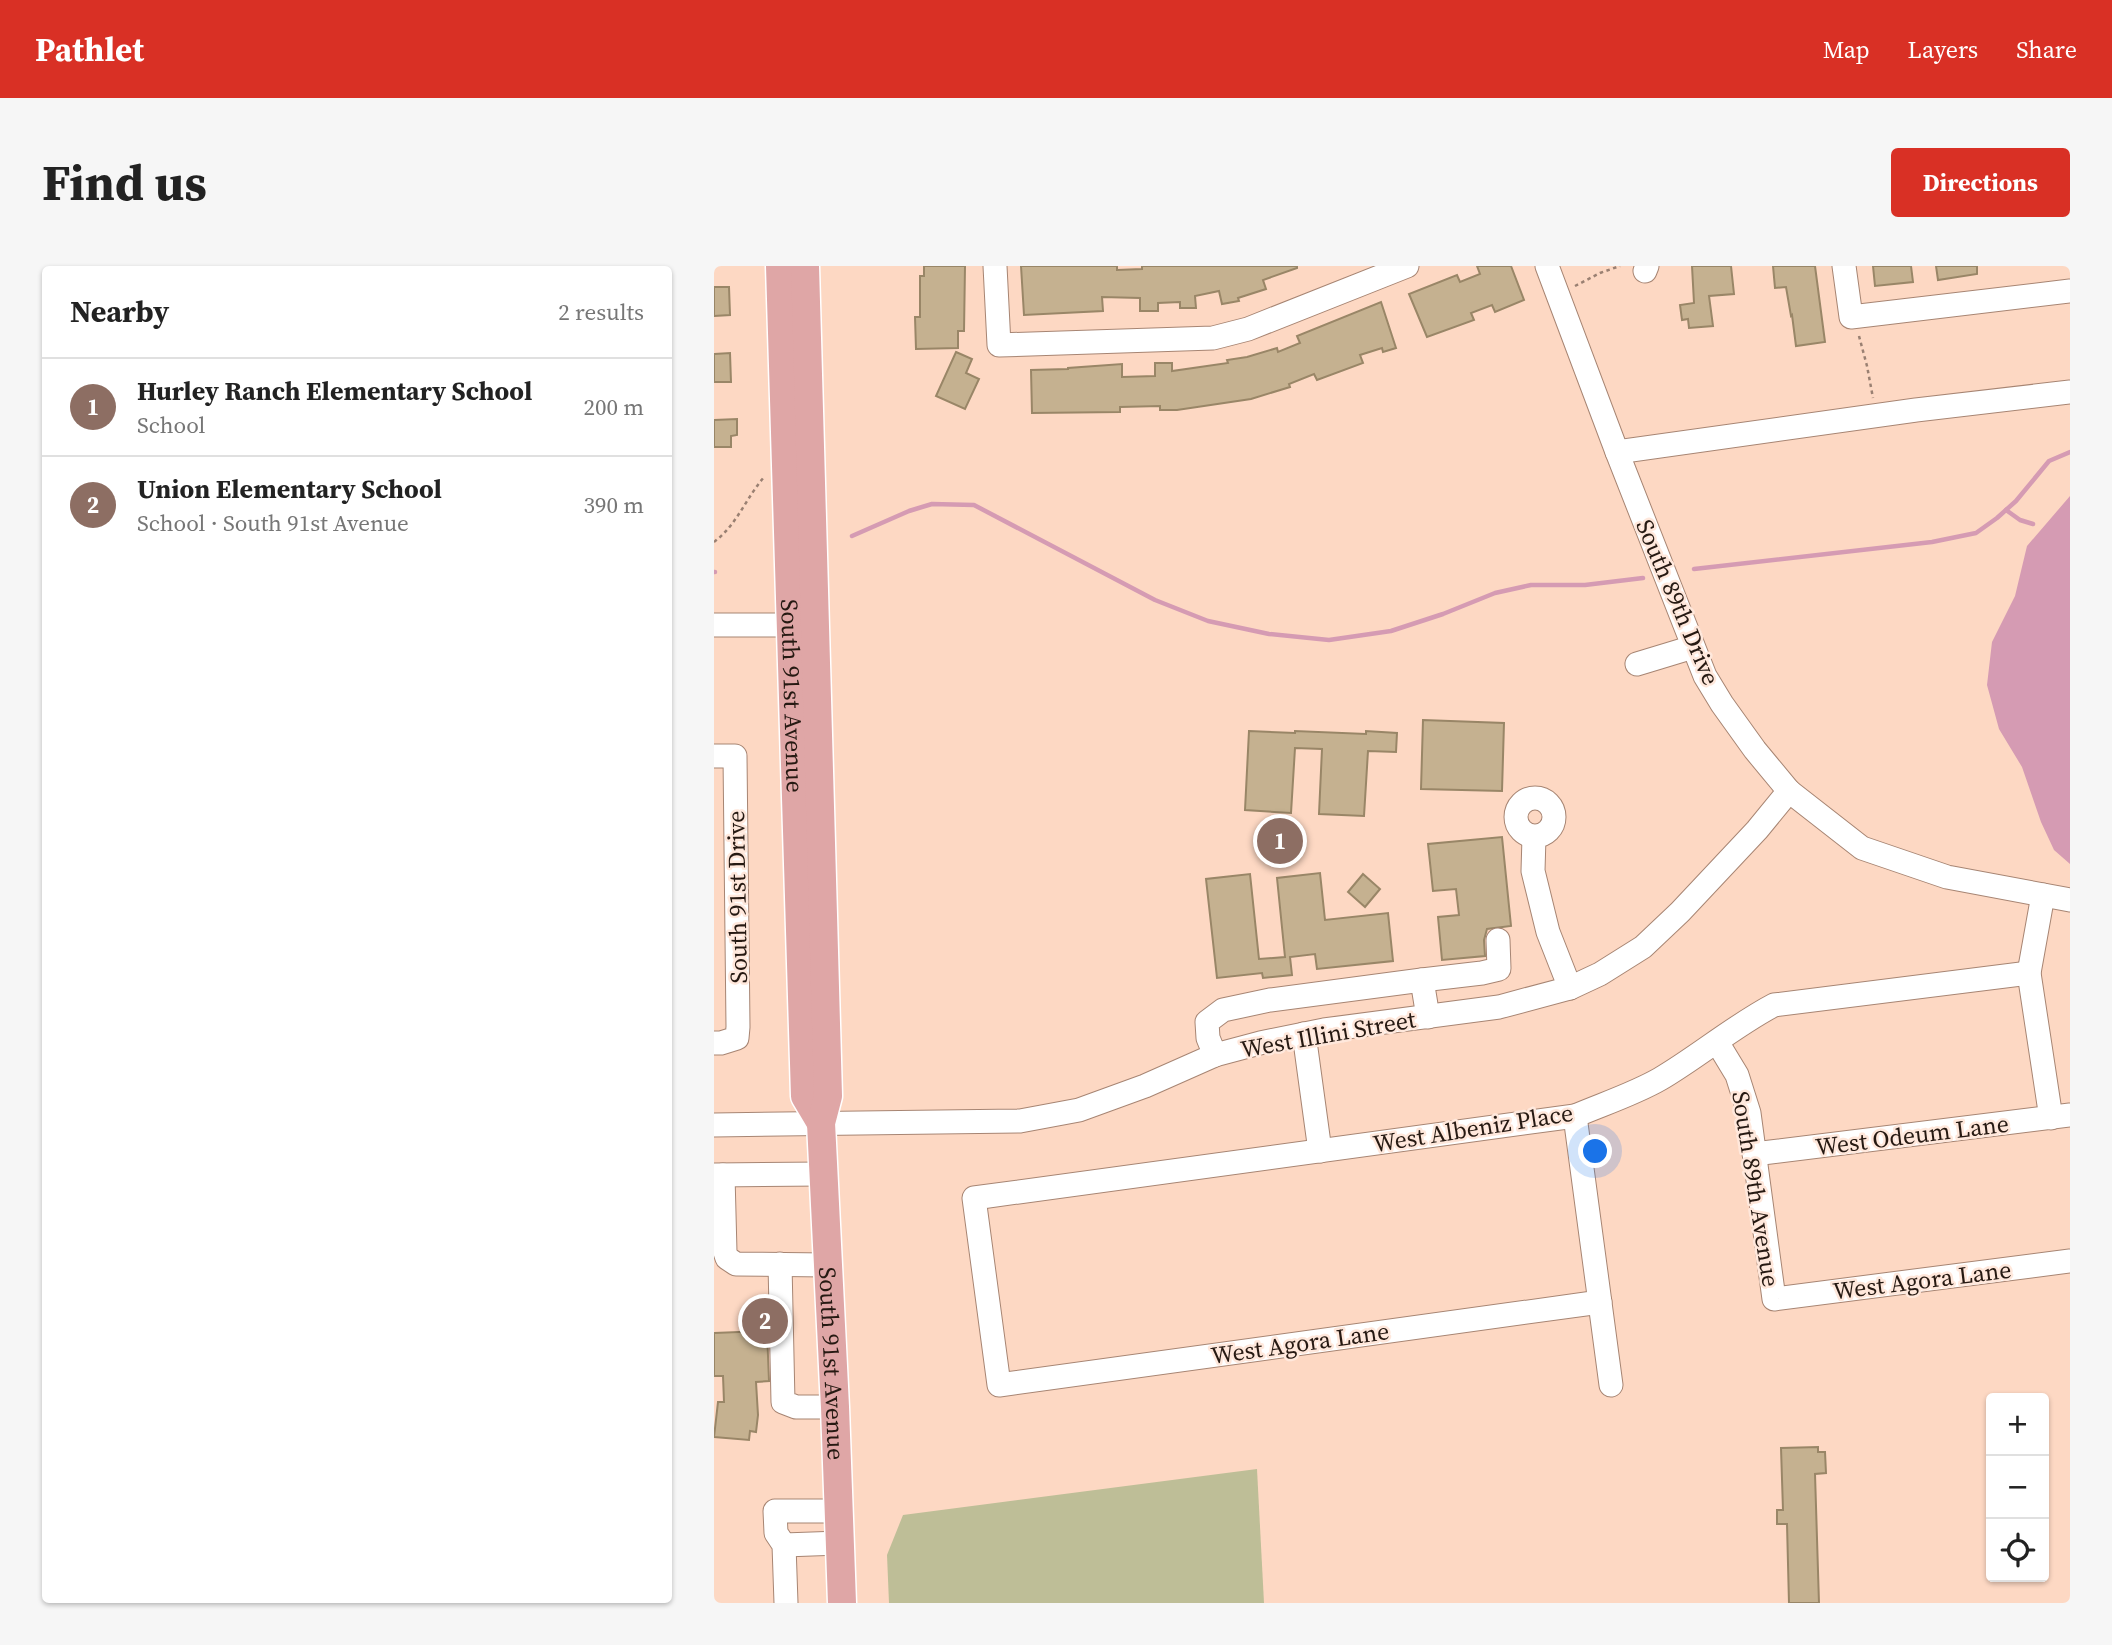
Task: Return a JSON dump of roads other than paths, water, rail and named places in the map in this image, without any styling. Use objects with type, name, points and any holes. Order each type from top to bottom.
[{"type":"main road","name":"South 91st Avenue","points":[[780,266],[805,1096],[821,1123]]},
{"type":"main road","name":"South 91st Avenue","points":[[805,266],[828,1096],[821,1123],[842,1603]]},
{"type":"street","points":[[995,266],[999,345],[1213,338],[1248,329],[1407,266]]},
{"type":"street","name":"South 89th Drive","points":[[1547,266],[1616,452],[1693,647],[1722,704],[1755,750],[1789,791],[1862,848],[1947,877],[2070,900]]},
{"type":"street","points":[[1844,266],[1851,317],[2070,290]]},
{"type":"street","points":[[1616,452],[1872,416],[2070,392]]},
{"type":"street","points":[[714,625],[791,625]]},
{"type":"street","points":[[1637,664],[1693,647]]},
{"type":"street","name":"South 91st Drive","points":[[725,756],[738,1027],[725,1040]]},
{"type":"street","name":"West Illini Street","points":[[714,1125],[1020,1121],[1079,1110],[1145,1086],[1215,1055],[1260,1043],[1304,1034],[1499,1007],[1570,988],[1600,974],[1643,947],[1706,885],[1789,791]]},
{"type":"street","points":[[1534,837],[1534,871],[1548,932],[1570,988]]},
{"type":"street","points":[[2043,895],[2029,973],[2061,1117]]},
{"type":"street","points":[[1215,1055],[1207,1022],[1223,1010],[1282,998],[1499,969],[1498,940]]},
{"type":"street","name":"West Albeniz Place","points":[[999,1385],[974,1198],[1575,1116],[1658,1080],[1752,1016],[1774,1005],[2029,973]]},
{"type":"street","points":[[1422,980],[1428,1017]]},
{"type":"street","points":[[1304,1034],[1320,1150]]},
{"type":"street","name":"South 89th Avenue","points":[[1717,1042],[1737,1075],[1749,1113],[1774,1298]]},
{"type":"street","points":[[1575,1116],[1611,1385]]},
{"type":"street","name":"West Odeum Lane","points":[[1754,1154],[2061,1117]]},
{"type":"street","points":[[823,1174],[718,1175],[727,1258],[736,1264],[828,1265]]},
{"type":"street","name":"West Agora Lane","points":[[1774,1298],[2070,1261]]},
{"type":"street","points":[[780,1264],[783,1402],[790,1405],[835,1407]]},
{"type":"street","name":"West Agora Lane","points":[[999,1385],[1600,1302]]},
{"type":"street","points":[[786,1603],[784,1545],[776,1533],[775,1511],[839,1511]]},
{"type":"street","points":[[784,1545],[840,1543]]},
{"type":"waterway","points":[[1694,569],[1932,542],[1976,533],[2016,501],[2049,461],[2070,452]]},
{"type":"waterway","points":[[852,536],[932,504],[974,505],[1155,600],[1208,621],[1269,634],[1329,640],[1391,631],[1495,593],[1531,585],[1585,585],[1643,578]]},
{"type":"waterway","points":[[2006,510],[2020,520],[2033,524]]},
{"type":"place","name":"Hurley Ranch Elementary School","points":[[1280,841]]},
{"type":"place","name":"Union Elementary School","points":[[765,1321]]}]
